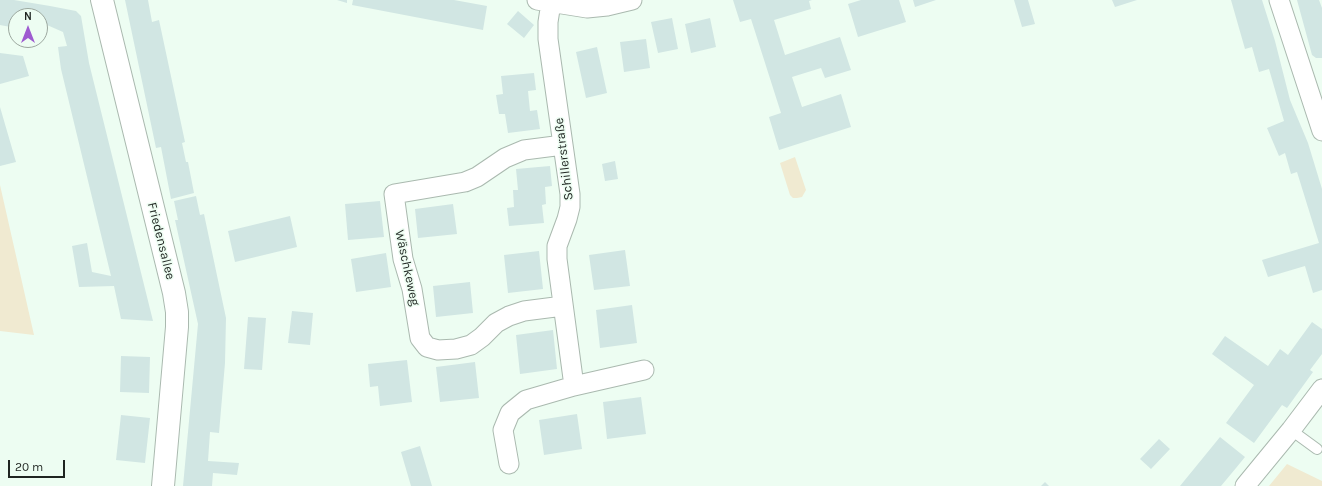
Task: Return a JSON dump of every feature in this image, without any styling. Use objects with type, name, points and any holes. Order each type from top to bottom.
[{"type":"street","name":"Friedensallee","points":[[102,0],[174,293],[177,312],[177,328],[163,486]]},
{"type":"street","points":[[544,1],[587,8],[607,6],[632,0]]},
{"type":"street","points":[[1279,0],[1318,100],[1322,131]]},
{"type":"street","name":"Schillerstraße","points":[[544,1],[570,194],[567,219],[557,246],[557,259],[574,386]]},
{"type":"street","name":"Wäschkeweg","points":[[563,144],[524,150],[505,158],[477,177],[465,182],[394,194],[403,259],[412,289],[420,338],[427,347],[438,350],[456,349],[471,345],[482,337],[496,323],[509,316],[524,312],[563,306]]},
{"type":"street","points":[[509,464],[503,430],[510,413],[526,400],[574,386],[644,370]]},
{"type":"street","points":[[1245,486],[1291,430],[1322,389]]},
{"type":"lane","points":[[1291,430],[1317,449]]},
{"type":"shaded area","points":[[795,157],[806,190],[802,197],[793,198],[790,195],[780,163]]},
{"type":"shaded area","points":[[0,185],[34,335],[0,331]]},
{"type":"shaded area","points":[[1287,464],[1322,481],[1322,486],[1269,486]]},
{"type":"building","points":[[0,0],[14,0],[76,11],[81,16],[89,63],[153,321],[121,319],[114,286],[79,287],[72,246],[87,243],[92,272],[111,276],[61,69],[58,47],[67,46],[63,32],[48,25],[48,8],[8,8],[8,26],[0,25]]},
{"type":"building","points":[[125,0],[148,0],[152,22],[159,20],[185,142],[182,143],[186,162],[188,162],[194,193],[171,199],[161,147],[156,148]]},
{"type":"building","points":[[337,0],[347,0],[347,3]]},
{"type":"building","points":[[353,0],[454,0],[487,6],[483,30],[352,5]]},
{"type":"building","points":[[733,0],[812,0],[809,1],[811,9],[774,20],[785,55],[840,37],[851,70],[825,78],[821,68],[792,77],[802,107],[841,94],[851,127],[779,150],[769,117],[781,113],[751,19],[740,22]]},
{"type":"building","points":[[861,0],[899,0],[906,22],[858,37],[848,4]]},
{"type":"building","points":[[913,0],[936,0],[915,7]]},
{"type":"building","points":[[1014,0],[1028,0],[1035,24],[1022,27]]},
{"type":"building","points":[[1112,0],[1137,0],[1115,7]]},
{"type":"building","points":[[1231,0],[1262,0],[1275,41],[1290,100],[1308,143],[1322,189],[1322,290],[1313,293],[1305,266],[1268,277],[1262,260],[1319,243],[1297,172],[1291,174],[1285,153],[1279,156],[1267,128],[1284,121],[1269,69],[1259,72],[1252,47],[1245,49]]},
{"type":"building","points":[[1297,0],[1319,0],[1322,8],[1322,58],[1316,58],[1312,55]]},
{"type":"building","points":[[518,11],[534,25],[524,38],[507,24]]},
{"type":"building","points":[[672,18],[678,49],[658,53],[651,22]]},
{"type":"building","points":[[710,18],[716,47],[691,53],[685,24]]},
{"type":"building","points":[[646,39],[650,68],[624,72],[620,42]]},
{"type":"building","points":[[597,47],[607,93],[586,98],[576,52]]},
{"type":"building","points":[[0,53],[23,56],[29,76],[0,84]]},
{"type":"building","points":[[534,73],[536,90],[528,91],[530,111],[537,110],[540,129],[508,133],[505,114],[499,114],[496,95],[503,94],[501,76]]},
{"type":"building","points":[[0,107],[16,162],[0,166]]},
{"type":"building","points":[[615,161],[618,179],[605,181],[602,164]]},
{"type":"building","points":[[550,166],[552,186],[545,187],[546,204],[542,205],[544,223],[509,226],[507,208],[514,207],[513,190],[518,190],[516,169]]},
{"type":"building","points":[[196,196],[200,215],[204,214],[226,318],[225,363],[219,433],[210,432],[208,461],[239,463],[237,475],[213,473],[212,486],[183,486],[198,324],[175,220],[178,220],[174,201]]},
{"type":"building","points":[[380,201],[384,237],[348,240],[345,204]]},
{"type":"building","points":[[453,204],[457,234],[418,238],[415,209]]},
{"type":"building","points":[[290,216],[297,247],[235,262],[228,231]]},
{"type":"building","points":[[625,250],[630,286],[594,290],[589,255]]},
{"type":"building","points":[[539,251],[543,289],[508,293],[504,255]]},
{"type":"building","points":[[386,253],[391,287],[356,292],[351,259]]},
{"type":"building","points":[[470,282],[473,313],[436,317],[433,286]]},
{"type":"building","points":[[632,305],[637,343],[600,348],[596,310]]},
{"type":"building","points":[[292,311],[313,313],[310,345],[288,343]]},
{"type":"building","points":[[248,317],[266,318],[262,370],[244,369]]},
{"type":"building","points":[[1312,322],[1322,329],[1322,354],[1310,370],[1313,372],[1287,408],[1282,405],[1254,443],[1226,423],[1254,385],[1212,354],[1225,336],[1268,366],[1280,349],[1288,355]]},
{"type":"building","points":[[553,330],[557,369],[520,374],[516,335]]},
{"type":"building","points":[[121,356],[150,357],[149,393],[120,392]]},
{"type":"building","points":[[407,360],[412,402],[380,406],[378,386],[370,387],[368,364]]},
{"type":"building","points":[[475,362],[479,398],[440,402],[436,367]]},
{"type":"building","points":[[641,397],[646,434],[607,439],[603,402]]},
{"type":"building","points":[[577,414],[582,449],[544,455],[539,420]]},
{"type":"building","points":[[121,415],[150,418],[145,463],[116,460]]},
{"type":"building","points":[[1220,437],[1245,457],[1221,486],[1180,486]]},
{"type":"building","points":[[1159,439],[1170,449],[1151,469],[1140,459]]},
{"type":"building","points":[[420,446],[432,486],[411,486],[401,452]]},
{"type":"building","points":[[1045,482],[1049,486],[1041,486]]}]
